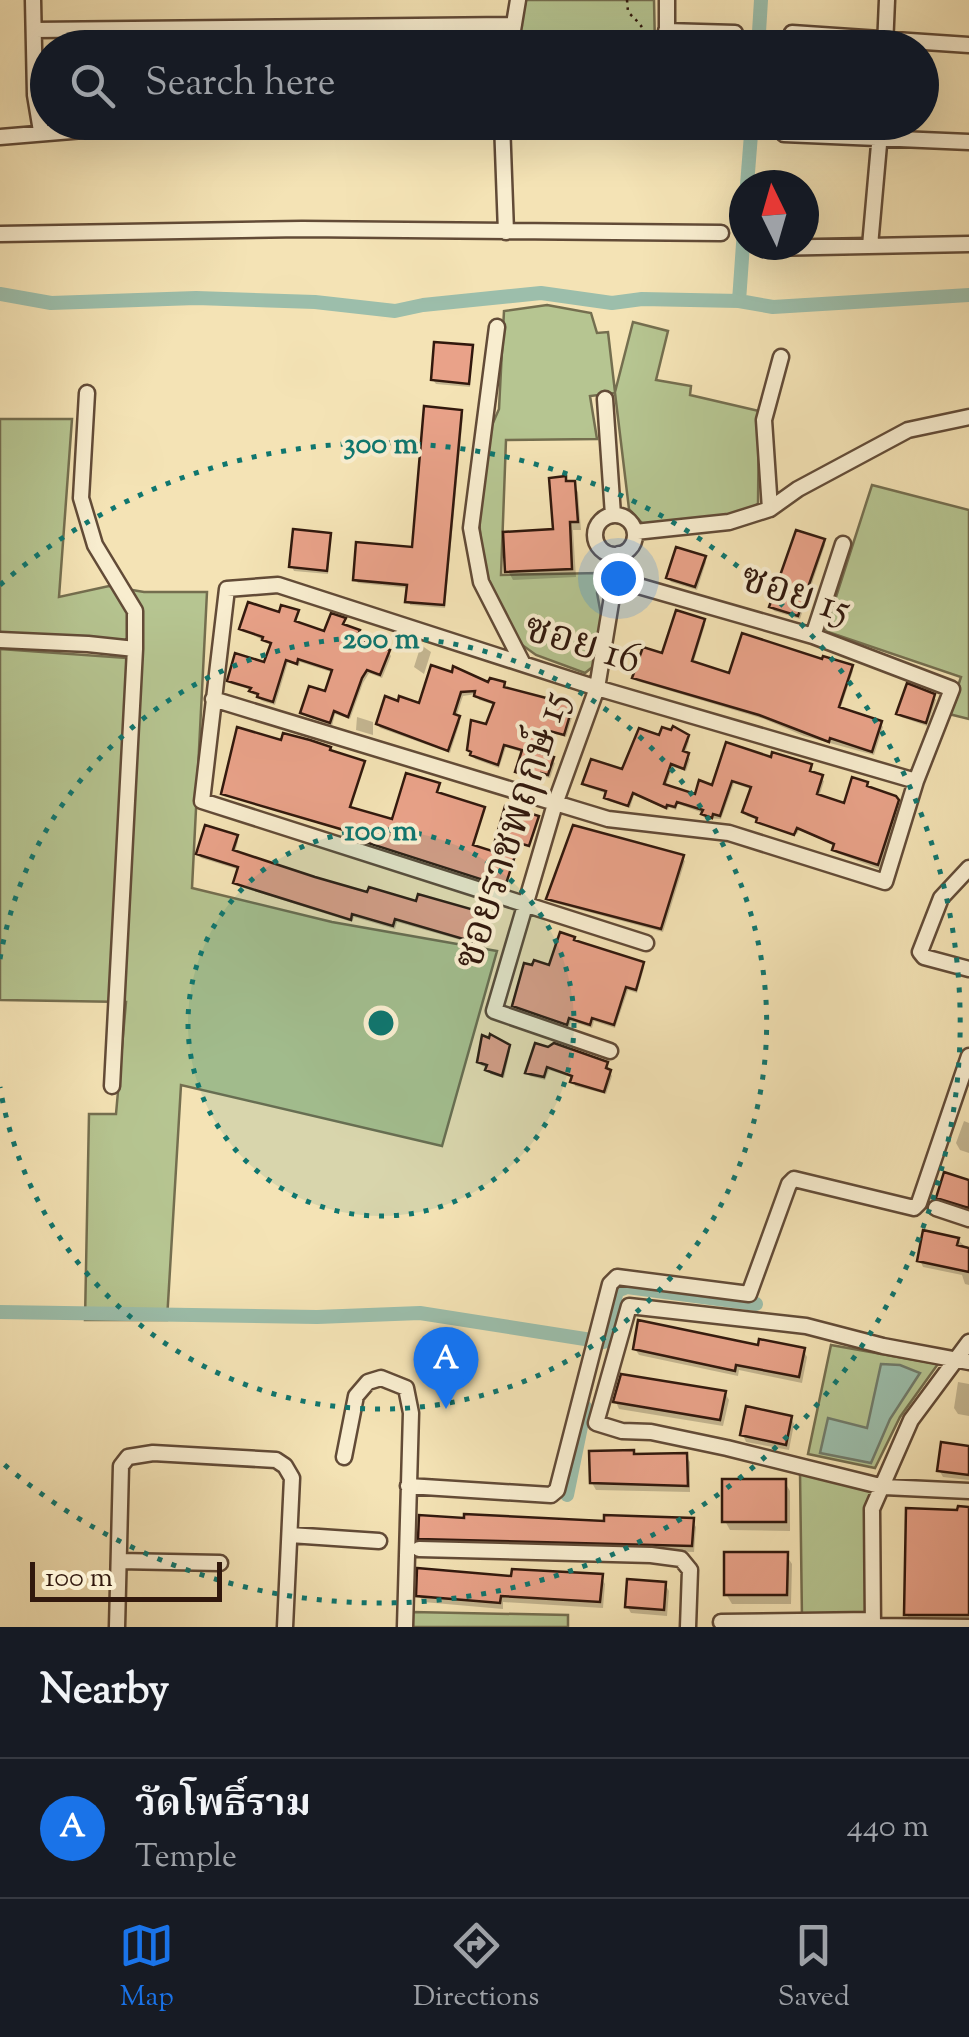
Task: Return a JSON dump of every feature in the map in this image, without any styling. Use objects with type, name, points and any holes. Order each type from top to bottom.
[{"type":"street","points":[[33,0],[34,30],[514,25]]},
{"type":"street","points":[[513,30],[518,0]]},
{"type":"street","points":[[666,0],[666,30]]},
{"type":"street","points":[[886,30],[887,0]]},
{"type":"street","points":[[939,44],[969,45]]},
{"type":"street","points":[[0,137],[30,134]]},
{"type":"street","points":[[939,138],[969,142]]},
{"type":"street","points":[[503,140],[506,232]]},
{"type":"street","points":[[870,246],[880,140]]},
{"type":"street","points":[[0,234],[302,229],[721,234]]},
{"type":"street","points":[[819,247],[969,244]]},
{"type":"street","points":[[497,327],[472,528],[481,582],[523,664]]},
{"type":"street","points":[[770,508],[764,420],[780,357]]},
{"type":"street","points":[[88,392],[81,498],[95,545],[135,612],[112,1086]]},
{"type":"street","points":[[606,400],[613,515]]},
{"type":"street","points":[[613,515],[630,521],[635,532],[729,522],[770,508],[908,430],[969,417]]},
{"type":"street","points":[[613,515],[598,525],[595,537],[606,552],[619,554]]},
{"type":"street","name":"ซอยราชพฤกษ์ 15","points":[[610,1051],[494,1010],[555,804],[597,688],[619,554],[629,548],[635,532]]},
{"type":"street","points":[[814,636],[843,544]]},
{"type":"street","name":"ซอย 15","points":[[614,579],[814,636],[952,689],[916,782]]},
{"type":"street","name":"ซอย 16","points":[[214,699],[227,589],[278,585],[597,688],[916,782]]},
{"type":"street","points":[[0,640],[136,649]]},
{"type":"street","points":[[646,943],[202,802],[214,699],[608,819],[730,833],[885,882],[916,782]]},
{"type":"street","points":[[969,868],[941,898],[920,952],[924,957],[969,969]]},
{"type":"street","points":[[408,1486],[551,1495],[557,1490],[610,1284],[616,1277],[748,1294],[794,1179],[914,1208],[919,1203],[969,1056]]},
{"type":"street","points":[[936,1208],[969,1219]]},
{"type":"street","points":[[962,1361],[806,1326],[630,1306],[596,1423],[726,1448],[884,1487],[969,1491]]},
{"type":"street","points":[[873,1624],[872,1509],[911,1420],[962,1361],[969,1342]]},
{"type":"street","points":[[344,1457],[360,1388],[381,1378],[406,1388],[410,1396],[405,1627]]},
{"type":"street","points":[[116,1627],[121,1466],[128,1457],[153,1453],[276,1460],[285,1466],[292,1478],[286,1627]]},
{"type":"street","points":[[290,1535],[379,1541]]},
{"type":"street","points":[[419,1549],[681,1559],[690,1570],[688,1627]]},
{"type":"street","points":[[118,1562],[220,1563]]},
{"type":"street","points":[[721,1622],[969,1627]]},
{"type":"path","points":[[628,0],[628,12],[645,30]]},
{"type":"green space","points":[[526,0],[654,0],[655,30],[520,30]]},
{"type":"green space","points":[[547,305],[591,313],[597,333],[608,332],[615,392],[633,322],[668,331],[656,380],[691,386],[690,395],[759,411],[758,504],[716,519],[686,523],[642,523],[629,509],[615,393],[590,396],[597,439],[506,440],[501,575],[599,573],[597,593],[602,620],[595,665],[585,673],[536,655],[518,642],[482,571],[479,513],[489,432],[499,409],[504,311]]},
{"type":"green space","points":[[0,419],[72,419],[59,597],[109,586],[144,592],[207,592],[192,888],[332,922],[497,951],[442,1146],[181,1085],[167,1320],[85,1320],[89,1114],[116,1114],[126,1002],[0,1000],[0,649],[126,658],[130,645],[0,633]]},
{"type":"green space","points":[[872,485],[969,510],[969,719],[949,714],[961,677],[825,631]]},
{"type":"green space","points":[[831,1345],[938,1364],[900,1417],[875,1468],[808,1454]]},
{"type":"green space","points":[[800,1472],[874,1489],[867,1615],[802,1619]]},
{"type":"green space","points":[[412,1612],[568,1615],[568,1627],[411,1627]]},
{"type":"shaded area","points":[[881,1364],[900,1365],[920,1373],[890,1419],[871,1463],[820,1453],[828,1418],[867,1428]]},
{"type":"building","points":[[434,342],[473,345],[469,384],[431,380]]},
{"type":"building","points":[[424,406],[462,410],[444,605],[405,602],[407,585],[353,580],[356,542],[412,547]]},
{"type":"building","points":[[566,476],[566,481],[575,481],[578,522],[570,522],[572,569],[505,572],[503,532],[553,529],[549,478]]},
{"type":"building","points":[[293,529],[331,533],[327,571],[289,567]]},
{"type":"building","points":[[796,530],[825,539],[798,616],[769,607]]},
{"type":"building","points":[[676,547],[706,556],[695,587],[666,578]]},
{"type":"building","points":[[248,602],[279,612],[281,605],[299,610],[295,621],[324,631],[331,613],[346,618],[343,624],[360,630],[357,638],[390,650],[380,675],[367,670],[348,717],[334,711],[330,723],[300,713],[309,686],[325,691],[332,670],[298,659],[297,664],[286,660],[273,702],[257,697],[249,691],[251,688],[227,681],[235,653],[264,662],[271,643],[239,629]]},
{"type":"building","points":[[676,610],[705,619],[692,661],[729,673],[742,633],[853,665],[839,707],[882,721],[872,752],[830,738],[829,742],[759,715],[632,678],[643,647],[662,653]]},
{"type":"building","points":[[431,665],[452,672],[453,666],[488,682],[490,678],[505,682],[504,687],[573,705],[564,735],[546,730],[539,753],[554,757],[548,775],[541,773],[539,779],[515,772],[522,750],[504,745],[498,765],[470,755],[467,750],[471,720],[486,724],[494,703],[474,696],[475,691],[461,692],[454,714],[460,716],[448,751],[376,724],[385,696],[419,703]]},
{"type":"building","points":[[907,683],[935,694],[926,723],[896,714]]},
{"type":"building","points":[[673,726],[689,735],[683,751],[689,753],[684,769],[671,764],[664,784],[695,794],[699,780],[712,785],[726,742],[771,757],[772,752],[812,764],[810,771],[823,775],[817,794],[844,803],[852,777],[896,796],[899,800],[878,865],[832,850],[834,844],[797,828],[794,835],[756,822],[757,818],[742,812],[751,787],[732,781],[720,816],[713,814],[712,818],[701,814],[703,810],[677,802],[675,807],[666,808],[633,793],[628,806],[604,798],[606,791],[582,784],[591,759],[622,769],[639,728],[659,735],[662,727],[671,730]]},
{"type":"building","points":[[237,727],[281,740],[283,733],[310,740],[365,761],[350,807],[392,819],[406,773],[440,783],[437,792],[485,807],[473,845],[492,851],[505,806],[539,816],[529,846],[519,843],[505,887],[346,836],[347,831],[221,794]]},
{"type":"building","points":[[205,825],[238,835],[233,850],[315,877],[416,901],[418,894],[492,915],[484,945],[395,919],[393,926],[352,914],[351,920],[233,883],[238,867],[196,854]]},
{"type":"building","points":[[573,825],[684,855],[661,929],[546,899]]},
{"type":"building","points":[[560,932],[644,962],[636,990],[626,987],[614,1025],[592,1018],[590,1025],[569,1018],[567,1025],[512,1006],[524,963],[532,965],[534,960],[549,965]]},
{"type":"building","points":[[490,1034],[510,1045],[502,1076],[485,1070],[487,1065],[477,1062],[482,1035],[489,1038]]},
{"type":"building","points":[[535,1043],[548,1047],[554,1043],[608,1062],[606,1068],[611,1070],[604,1092],[570,1082],[572,1076],[547,1067],[544,1077],[525,1073]]},
{"type":"building","points":[[944,1172],[969,1180],[969,1208],[936,1198]]},
{"type":"building","points":[[923,1230],[959,1238],[957,1245],[969,1248],[969,1272],[917,1261]]},
{"type":"building","points":[[638,1320],[758,1345],[759,1339],[805,1348],[799,1377],[736,1365],[735,1371],[633,1349]]},
{"type":"building","points":[[621,1374],[726,1391],[720,1420],[613,1402]]},
{"type":"building","points":[[746,1406],[792,1416],[786,1445],[740,1435]]},
{"type":"building","points":[[941,1442],[969,1446],[969,1475],[937,1471]]},
{"type":"building","points":[[634,1450],[634,1454],[687,1453],[688,1486],[590,1483],[589,1451]]},
{"type":"building","points":[[722,1479],[786,1479],[786,1522],[722,1522]]},
{"type":"building","points":[[958,1506],[969,1507],[969,1615],[904,1615],[906,1508],[957,1510]]},
{"type":"building","points":[[464,1514],[604,1521],[604,1515],[694,1518],[692,1546],[418,1539],[419,1515],[464,1518]]},
{"type":"building","points":[[724,1552],[788,1552],[787,1595],[724,1595]]},
{"type":"building","points":[[417,1568],[511,1576],[512,1569],[603,1574],[600,1602],[501,1596],[500,1603],[416,1596]]},
{"type":"building","points":[[627,1579],[666,1582],[664,1610],[625,1607]]},
{"type":"waterway","points":[[759,30],[761,0]]},
{"type":"waterway","points":[[748,170],[751,140]]},
{"type":"waterway","points":[[739,301],[742,260]]},
{"type":"waterway","points":[[0,294],[51,303],[196,298],[315,302],[395,311],[541,293],[612,303],[642,299],[739,301],[773,307],[969,295]]},
{"type":"waterway","points":[[0,1312],[317,1317],[420,1313],[604,1342],[617,1291],[627,1287],[756,1304]]},
{"type":"waterway","points":[[567,1495],[585,1407]]},
{"type":"place","name":"วัดโพธิ์ราม","points":[[446,1409]]}]
